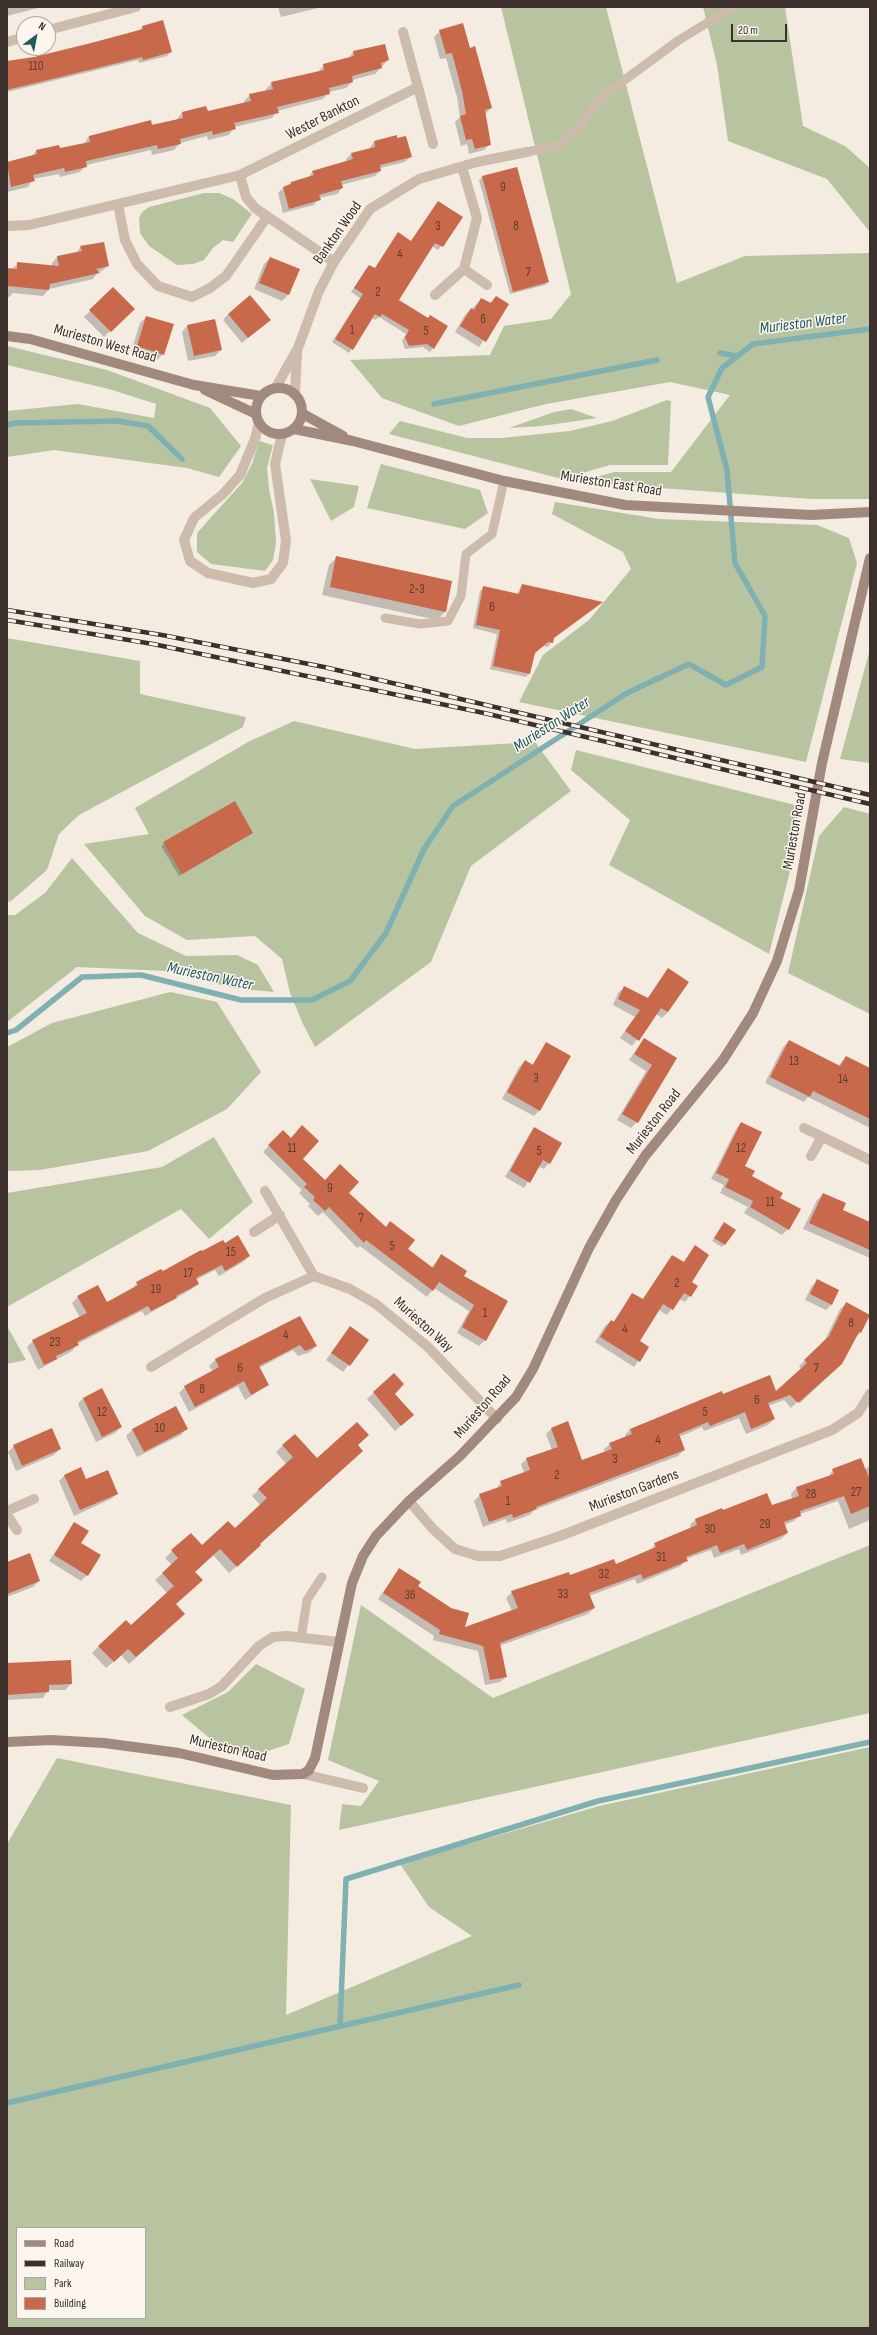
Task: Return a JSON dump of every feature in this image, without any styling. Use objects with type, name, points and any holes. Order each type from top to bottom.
[{"type":"street","points":[[56,27],[106,10],[136,7]]},
{"type":"street","points":[[403,32],[433,144]]},
{"type":"street","name":"Wester Bankton","points":[[7,226],[30,225],[240,175],[418,87]]},
{"type":"street","name":"Bankton Wood","points":[[298,348],[306,321],[334,262],[370,209],[419,179],[462,167],[527,152]]},
{"type":"street","points":[[435,295],[464,269],[477,218],[462,167]]},
{"type":"street","points":[[240,175],[246,197],[255,208],[334,262]]},
{"type":"street","points":[[118,204],[125,240],[138,264],[158,286],[192,297],[210,288],[226,276],[267,217]]},
{"type":"street","points":[[464,269],[487,285]]},
{"type":"street","name":"Murieston West Road","points":[[7,336],[30,339],[194,385],[261,396]]},
{"type":"street","points":[[282,434],[275,464],[286,541],[283,563],[271,579],[253,583],[208,573],[190,561],[184,540],[194,518],[223,494],[240,475],[255,439],[258,401],[261,396],[276,387],[298,348]]},
{"type":"street","points":[[295,393],[298,348]]},
{"type":"street","name":"Murieston West Road","points":[[194,385],[257,418]]},
{"type":"street","points":[[257,418],[268,432],[282,434],[294,429],[303,414],[300,399],[295,393],[286,388],[276,387]]},
{"type":"street","name":"Murieston East Road","points":[[303,414],[352,441]]},
{"type":"street","name":"Murieston East Road","points":[[294,429],[352,441],[504,481],[625,504],[660,508],[811,514],[870,512]]},
{"type":"street","name":"Murieston Road","points":[[7,1742],[51,1740],[104,1743],[179,1753],[273,1775],[303,1774],[309,1770],[314,1758],[352,1583],[363,1556],[376,1536],[409,1501],[460,1456],[497,1419],[516,1397],[533,1369],[590,1248],[616,1200],[644,1156],[723,1060],[753,1013],[778,961],[799,890],[822,763],[870,558]]},
{"type":"street","points":[[804,1128],[870,1160]]},
{"type":"street","points":[[811,1156],[822,1137]]},
{"type":"street","points":[[151,1367],[265,1298],[314,1276],[265,1191]]},
{"type":"street","points":[[254,1232],[280,1215]]},
{"type":"street","name":"Murieston Way","points":[[314,1276],[350,1289],[376,1304],[428,1347],[497,1419]]},
{"type":"street","name":"Murieston Gardens","points":[[409,1501],[433,1529],[455,1549],[478,1556],[500,1556],[560,1536],[832,1430],[858,1413],[870,1394]]},
{"type":"street","points":[[7,1511],[34,1499]]},
{"type":"street","points":[[7,1515],[17,1530]]},
{"type":"street","points":[[170,1707],[209,1694],[222,1686],[260,1646],[273,1637],[338,1642]]},
{"type":"street","points":[[303,1774],[363,1788]]},
{"type":"lane","points":[[527,152],[560,145],[582,124],[600,98],[679,40],[733,7]]},
{"type":"lane","points":[[385,618],[420,624],[448,621],[461,596],[466,554],[492,534],[504,481]]},
{"type":"lane","points":[[301,1638],[306,1600],[322,1577]]},
{"type":"green space","points":[[501,7],[606,7],[677,283],[745,256],[870,253],[870,499],[811,499],[578,482],[614,472],[671,472],[730,395],[670,382],[546,404],[459,426],[382,398],[350,360],[490,355],[504,326],[551,319],[571,294]]},
{"type":"green space","points":[[703,7],[785,7],[803,126],[845,146],[870,168],[870,232],[827,179],[728,141],[717,65]]},
{"type":"green space","points":[[204,193],[219,193],[233,199],[252,214],[233,242],[223,240],[213,248],[204,260],[193,264],[177,265],[149,246],[140,233],[139,218],[142,212],[149,207]]},
{"type":"green space","points":[[7,346],[107,370],[210,408],[241,446],[219,477],[187,468],[54,450],[7,457],[7,411],[78,404],[154,418],[156,404],[109,389],[7,365]]},
{"type":"green space","points":[[667,400],[671,401],[668,465],[610,465],[562,479],[389,434],[400,421],[467,438],[501,438],[570,431],[612,421]]},
{"type":"green space","points":[[571,409],[597,418],[542,426],[509,428],[554,412]]},
{"type":"green space","points":[[259,441],[273,445],[267,468],[269,489],[274,513],[276,543],[273,560],[265,571],[211,564],[197,552],[197,533],[242,483],[252,464]]},
{"type":"green space","points":[[381,464],[480,490],[488,513],[465,529],[367,508]]},
{"type":"green space","points":[[310,479],[359,486],[354,507],[331,521]]},
{"type":"green space","points":[[555,502],[659,519],[817,525],[849,538],[857,563],[806,762],[519,702],[543,655],[589,620],[631,569],[623,552],[552,514]]},
{"type":"green space","points":[[7,638],[140,661],[140,694],[246,717],[243,727],[79,815],[59,834],[47,870],[10,902],[7,901]]},
{"type":"green space","points":[[870,649],[870,763],[840,759]]},
{"type":"green space","points":[[294,721],[415,749],[535,742],[571,791],[471,866],[431,962],[315,1047],[303,1024],[290,993],[282,959],[255,936],[187,940],[145,916],[84,844],[149,834],[135,808],[248,742]]},
{"type":"green space","points":[[576,750],[799,806],[790,871],[769,954],[609,865],[630,820],[571,770]]},
{"type":"green space","points":[[844,807],[870,814],[870,1014],[788,973],[819,836]]},
{"type":"green space","points":[[72,858],[138,933],[186,956],[237,955],[258,965],[274,992],[233,988],[166,971],[77,967],[7,1022],[7,915],[15,915],[45,893]]},
{"type":"green space","points":[[170,992],[217,1002],[261,1072],[227,1109],[148,1151],[40,1170],[7,1171],[7,1047],[52,1023]]},
{"type":"green space","points":[[214,1137],[253,1202],[209,1239],[181,1209],[7,1307],[7,1193],[162,1167]]},
{"type":"green space","points":[[7,1326],[26,1360],[7,1364]]},
{"type":"green space","points":[[870,1545],[870,1713],[339,1830],[342,1804],[361,1806],[379,1781],[328,1760],[361,1605],[493,1698]]},
{"type":"green space","points":[[256,1664],[305,1689],[289,1744],[253,1756],[214,1742],[182,1715],[228,1692]]},
{"type":"green space","points":[[870,1747],[870,2328],[7,2328],[7,1844],[57,1758],[291,1805],[286,2015],[472,1936],[429,1907],[400,1864],[599,1806]]},
{"type":"building","points":[[163,20],[172,52],[143,60],[142,57],[7,90],[7,61],[38,56],[56,56],[56,52],[143,29],[142,26]]},
{"type":"building","points":[[463,23],[470,48],[475,46],[492,108],[485,110],[491,145],[475,149],[472,139],[466,140],[460,116],[466,114],[462,91],[452,53],[446,54],[439,30]]},
{"type":"building","points":[[385,44],[389,60],[381,63],[382,68],[352,76],[353,82],[329,88],[330,94],[277,107],[279,113],[234,123],[236,129],[213,135],[212,131],[180,139],[181,144],[158,149],[157,145],[86,161],[87,167],[65,172],[64,168],[33,175],[35,181],[11,187],[7,162],[37,154],[36,150],[59,145],[60,148],[90,142],[89,136],[151,120],[152,125],[183,118],[182,112],[206,106],[208,111],[251,101],[249,94],[273,89],[271,82],[324,70],[323,64],[354,56],[353,51]]},
{"type":"building","points":[[397,135],[397,138],[406,136],[412,157],[380,165],[381,171],[341,181],[343,188],[319,195],[321,200],[289,209],[283,187],[291,184],[291,182],[314,175],[312,171],[353,159],[351,153],[375,147],[374,141]]},
{"type":"building","points":[[517,167],[549,282],[513,292],[482,176]]},
{"type":"building","points":[[438,201],[463,217],[443,247],[435,243],[399,300],[428,318],[430,315],[448,326],[434,349],[427,344],[409,346],[405,337],[409,330],[382,314],[380,317],[375,314],[353,350],[335,339],[363,294],[354,288],[369,265],[375,268],[398,232],[411,241]]},
{"type":"building","points":[[104,242],[109,266],[96,269],[100,273],[50,284],[49,290],[7,286],[7,268],[17,269],[17,262],[59,266],[57,256],[82,251],[80,246]]},
{"type":"building","points":[[270,257],[300,269],[289,295],[259,283]]},
{"type":"building","points":[[113,287],[135,309],[111,332],[89,310]]},
{"type":"building","points":[[250,295],[271,320],[248,338],[228,314]]},
{"type":"building","points":[[496,296],[509,304],[486,342],[460,326],[471,308],[474,310],[481,298],[491,303]]},
{"type":"building","points":[[146,316],[174,324],[164,355],[137,346]]},
{"type":"building","points":[[215,319],[222,350],[194,356],[187,325]]},
{"type":"building","points":[[336,556],[452,581],[446,612],[330,587]]},
{"type":"building","points":[[522,584],[603,602],[554,638],[553,643],[548,642],[535,653],[530,674],[493,666],[500,630],[476,625],[483,586],[519,594]]},
{"type":"building","points":[[235,801],[253,833],[182,874],[163,842]]},
{"type":"building","points":[[668,968],[689,982],[668,1012],[661,1008],[639,1041],[625,1031],[640,1010],[618,999],[624,986],[648,998]]},
{"type":"building","points":[[644,1038],[677,1058],[638,1123],[622,1114],[652,1065],[634,1054]]},
{"type":"building","points":[[789,1040],[840,1066],[846,1056],[870,1068],[870,1119],[813,1091],[810,1097],[770,1077]]},
{"type":"building","points":[[546,1042],[571,1056],[540,1111],[507,1092],[525,1060],[533,1065]]},
{"type":"building","points":[[741,1122],[762,1132],[745,1166],[755,1171],[752,1176],[783,1193],[780,1198],[801,1209],[789,1230],[750,1207],[753,1201],[725,1187],[729,1179],[716,1173]]},
{"type":"building","points":[[302,1125],[319,1141],[303,1159],[325,1180],[340,1164],[359,1182],[349,1193],[386,1227],[390,1221],[415,1240],[408,1249],[433,1268],[441,1254],[467,1271],[464,1276],[508,1301],[486,1341],[462,1327],[474,1305],[439,1282],[433,1291],[366,1240],[364,1243],[329,1207],[325,1211],[313,1200],[315,1197],[304,1187],[307,1184],[268,1145],[283,1130],[291,1138]]},
{"type":"building","points":[[534,1127],[562,1143],[550,1164],[543,1160],[530,1183],[510,1171]]},
{"type":"building","points":[[823,1193],[846,1203],[843,1210],[870,1222],[870,1250],[809,1223]]},
{"type":"building","points":[[724,1222],[736,1230],[725,1245],[714,1238]]},
{"type":"building","points":[[238,1235],[250,1256],[225,1271],[222,1265],[196,1278],[199,1284],[176,1296],[177,1298],[151,1311],[148,1306],[77,1342],[79,1345],[56,1356],[57,1359],[44,1365],[32,1340],[87,1313],[77,1296],[98,1285],[107,1302],[138,1285],[136,1282],[161,1269],[163,1271],[201,1250],[202,1251],[223,1240],[225,1243]]},
{"type":"building","points":[[695,1245],[709,1255],[692,1282],[698,1286],[691,1297],[684,1293],[673,1310],[663,1304],[640,1341],[649,1347],[640,1362],[600,1337],[611,1320],[614,1322],[632,1293],[643,1299],[672,1255],[684,1262]]},
{"type":"building","points":[[817,1279],[839,1290],[832,1305],[810,1294]]},
{"type":"building","points":[[846,1302],[870,1315],[861,1333],[859,1332],[842,1364],[798,1403],[790,1395],[768,1403],[775,1419],[751,1429],[745,1412],[710,1426],[708,1422],[679,1434],[685,1450],[536,1507],[537,1509],[513,1518],[512,1514],[489,1522],[479,1494],[502,1486],[500,1481],[530,1470],[526,1458],[558,1447],[551,1428],[568,1421],[582,1460],[612,1449],[609,1443],[632,1434],[630,1429],[722,1391],[723,1394],[770,1375],[776,1391],[807,1363],[804,1360],[829,1336]]},
{"type":"building","points":[[300,1316],[317,1346],[305,1351],[300,1345],[259,1366],[269,1385],[251,1395],[244,1381],[195,1407],[184,1386],[219,1367],[215,1359]]},
{"type":"building","points":[[350,1326],[369,1340],[350,1366],[331,1353]]},
{"type":"building","points":[[394,1373],[404,1384],[395,1394],[414,1415],[401,1426],[373,1392]]},
{"type":"building","points":[[102,1388],[122,1427],[102,1437],[83,1398]]},
{"type":"building","points":[[176,1406],[188,1429],[144,1452],[132,1429]]},
{"type":"building","points":[[357,1422],[369,1435],[358,1445],[363,1451],[260,1544],[261,1545],[237,1567],[220,1549],[195,1572],[203,1580],[176,1604],[185,1614],[136,1657],[128,1649],[114,1662],[98,1646],[126,1620],[131,1625],[174,1586],[162,1573],[178,1558],[171,1550],[191,1533],[202,1545],[228,1521],[235,1528],[267,1498],[258,1489],[293,1457],[282,1445],[295,1434],[317,1458]]},
{"type":"building","points":[[52,1428],[61,1449],[22,1466],[13,1445]]},
{"type":"building","points":[[861,1458],[870,1480],[870,1506],[851,1514],[844,1496],[800,1511],[801,1516],[784,1522],[788,1533],[747,1550],[744,1544],[720,1553],[717,1545],[686,1557],[688,1561],[643,1579],[641,1574],[589,1593],[595,1608],[500,1643],[507,1677],[490,1680],[483,1646],[439,1634],[440,1630],[383,1593],[399,1568],[421,1582],[418,1586],[451,1608],[469,1613],[465,1627],[518,1608],[511,1591],[569,1572],[570,1575],[614,1559],[616,1564],[656,1547],[654,1543],[697,1525],[695,1519],[767,1493],[772,1505],[799,1496],[796,1487],[834,1474],[832,1469]]},
{"type":"building","points":[[81,1467],[86,1479],[108,1470],[118,1494],[80,1510],[64,1475]]},
{"type":"building","points":[[74,1522],[89,1531],[81,1543],[101,1555],[88,1576],[54,1555]]},
{"type":"building","points":[[30,1553],[40,1581],[7,1594],[7,1562]]},
{"type":"building","points":[[71,1660],[72,1684],[49,1685],[49,1692],[7,1695],[7,1663]]},
{"type":"waterway","name":"Murieston Water","points":[[7,1033],[16,1030],[82,977],[141,975],[241,1000],[312,1000],[350,981],[386,933],[424,849],[453,806],[627,693],[689,664],[726,685],[762,667],[765,616],[735,563],[727,470],[708,397],[722,368],[753,344],[870,329]]},
{"type":"waterway","points":[[720,353],[737,356]]},
{"type":"waterway","points":[[434,404],[657,360]]},
{"type":"waterway","points":[[7,425],[16,423],[118,421],[148,426],[182,459]]},
{"type":"waterway","points":[[340,2026],[346,1879],[598,1801],[870,1742]]},
{"type":"waterway","points":[[7,2103],[519,1985]]},
{"type":"railway","points":[[7,610],[162,635],[324,667],[870,795]]},
{"type":"railway","points":[[7,620],[153,644],[484,713],[870,804]]}]
